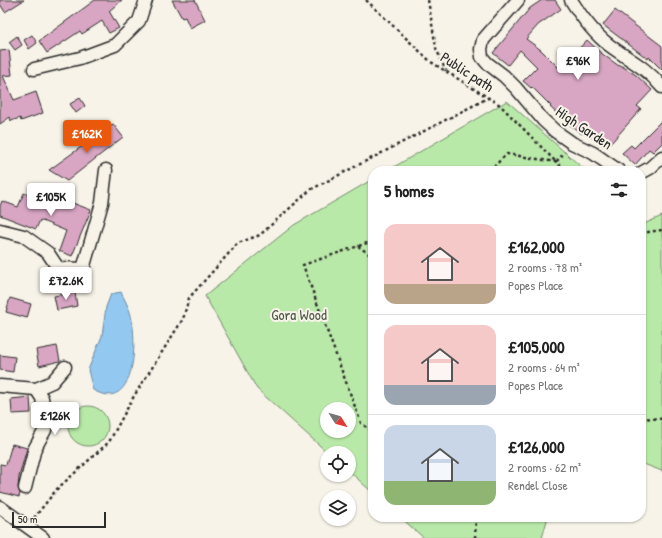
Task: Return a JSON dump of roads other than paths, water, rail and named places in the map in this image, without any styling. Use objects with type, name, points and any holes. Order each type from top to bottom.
[{"type":"street","points":[[34,69],[80,58],[115,45],[139,21],[146,0]]},
{"type":"street","name":"High Garden","points":[[518,0],[483,40],[481,49],[482,57],[487,64],[504,76],[516,88],[543,120],[555,131],[572,143],[593,153],[612,166]]},
{"type":"street","points":[[571,0],[582,17],[608,44],[642,67],[653,76],[662,87]]},
{"type":"street","points":[[646,170],[662,157]]},
{"type":"street","points":[[0,230],[24,236],[48,253],[58,268],[83,269],[102,203],[106,170]]},
{"type":"street","points":[[0,386],[36,389],[52,382],[65,367]]},
{"type":"street","points":[[25,488],[35,448],[44,430],[46,416],[42,398],[36,389]]},
{"type":"street","points":[[0,507],[43,538]]},
{"type":"water","points":[[121,292],[129,309],[133,324],[134,338],[131,370],[126,383],[118,392],[108,395],[93,390],[88,370],[102,336],[106,307],[111,294]]},
{"type":"park label","name":"Gora Wood","points":[[299,315]]}]
